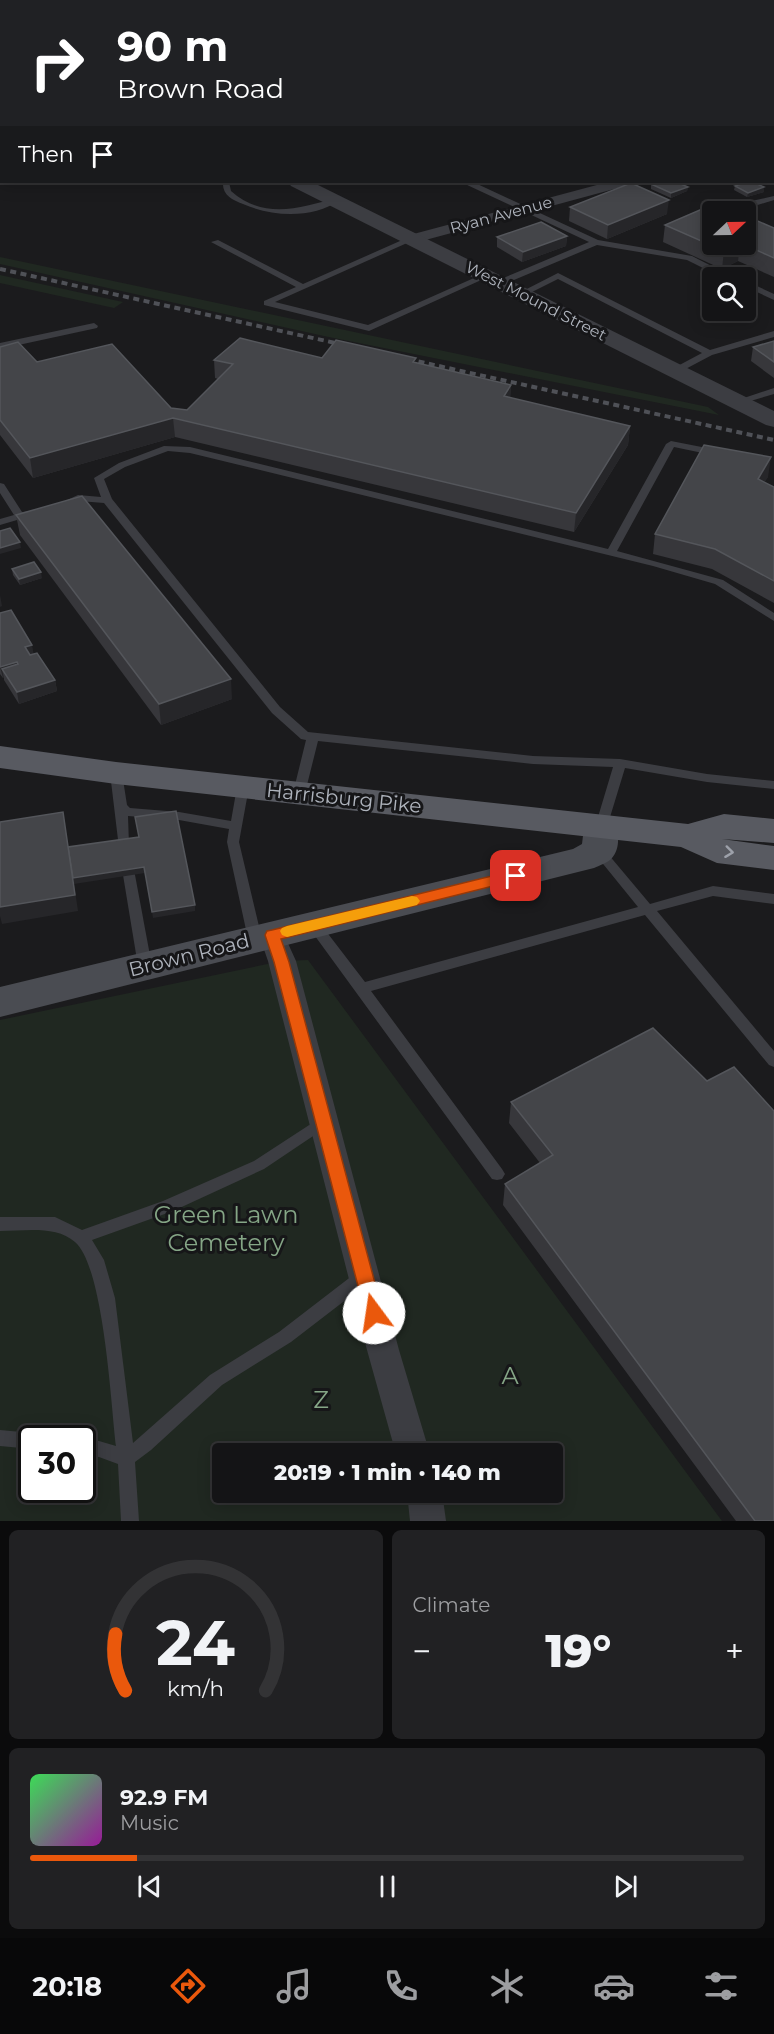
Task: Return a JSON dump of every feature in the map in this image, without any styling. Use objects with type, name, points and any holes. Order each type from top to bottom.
[{"type":"main road","name":"Harrisburg Pike","points":[[0,758],[299,793],[600,839],[688,836],[724,825],[774,831]]},
{"type":"main road","name":"Harrisburg Pike","points":[[688,836],[717,851],[774,858]]},
{"type":"main road","name":"Brown Road","points":[[0,1002],[582,859],[600,839]]},
{"type":"street","name":"West Mound Street","points":[[300,183],[774,420]]},
{"type":"street","name":"Ryan Avenue","points":[[412,239],[620,183]]},
{"type":"street","points":[[264,937],[282,962],[410,1443]]},
{"type":"lane","points":[[226,183],[230,195],[261,210],[274,213],[313,209],[336,201]]},
{"type":"lane","points":[[470,183],[597,243],[689,258],[708,267]]},
{"type":"lane","points":[[756,202],[774,198]]},
{"type":"lane","points":[[412,239],[267,303],[369,328],[597,243]]},
{"type":"lane","points":[[215,242],[303,287]]},
{"type":"lane","points":[[521,294],[558,276],[709,353]]},
{"type":"lane","points":[[756,289],[774,297]]},
{"type":"lane","points":[[0,345],[94,326]]},
{"type":"lane","points":[[675,371],[709,353],[774,334]]},
{"type":"lane","points":[[737,402],[774,391]]},
{"type":"lane","points":[[611,553],[671,444],[728,456]]},
{"type":"lane","points":[[774,618],[719,582],[611,553],[190,450],[167,447],[122,465],[99,478],[107,500],[276,710],[299,733],[314,737],[533,760],[620,763],[707,778],[774,784]]},
{"type":"lane","points":[[0,486],[20,516]]},
{"type":"lane","points":[[59,504],[78,498],[107,500]]},
{"type":"lane","points":[[0,522],[40,510]]},
{"type":"lane","points":[[299,793],[314,737]]},
{"type":"lane","points":[[620,763],[600,839],[647,910],[774,1061]]},
{"type":"lane","points":[[116,773],[123,845]]},
{"type":"lane","points":[[243,787],[233,842],[264,937]]},
{"type":"lane","points":[[121,807],[127,812],[179,816],[236,826]]},
{"type":"lane","points":[[129,875],[145,966]]},
{"type":"lane","points":[[362,988],[712,891],[774,899]]},
{"type":"lane","points":[[314,925],[497,1174]]},
{"type":"lane","points":[[81,1237],[168,1206],[259,1165],[324,1121]]},
{"type":"lane","points":[[0,1224],[55,1224],[81,1237],[96,1260],[107,1298],[126,1458],[130,1521]]},
{"type":"lane","points":[[126,1458],[145,1444],[216,1380],[285,1337],[364,1276]]},
{"type":"lane","points":[[0,1438],[18,1440]]},
{"type":"lane","points":[[96,1449],[126,1458]]},
{"type":"green space","points":[[0,257],[708,407],[719,415],[324,336],[0,264]]},
{"type":"green space","points":[[0,275],[123,302],[114,308],[0,283]]},
{"type":"green space","name":"Green Lawn Cemetery","points":[[308,960],[722,1521],[0,1521],[0,1020],[282,961]]},
{"type":"building","points":[[631,183],[669,200],[608,225],[570,207]]},
{"type":"building","points":[[678,183],[688,187],[671,193],[651,184]]},
{"type":"building","points":[[755,183],[764,187],[748,193],[735,186]]},
{"type":"building","points":[[702,209],[702,241],[665,225]]},
{"type":"building","points":[[756,220],[774,228],[774,258],[756,250]]},
{"type":"building","points":[[541,222],[567,236],[523,252],[497,237]]},
{"type":"building","points":[[240,338],[322,358],[336,340],[416,358],[413,362],[511,385],[504,396],[630,426],[576,513],[173,418],[30,458],[0,420],[0,347],[18,342],[37,362],[112,344],[171,408],[187,410],[233,364],[214,360]]},
{"type":"building","points":[[774,341],[774,362],[753,347]]},
{"type":"building","points":[[704,445],[771,457],[758,479],[774,487],[774,581],[715,549],[655,534]]},
{"type":"building","points":[[82,496],[231,679],[159,704],[16,515]]},
{"type":"building","points":[[10,528],[20,542],[0,548],[0,531]]},
{"type":"building","points":[[34,562],[41,572],[19,579],[12,569]]},
{"type":"building","points":[[11,610],[32,645],[25,647],[30,655],[37,653],[55,680],[17,692],[2,669],[18,664],[17,662],[0,667],[0,613]]},
{"type":"building","points":[[176,811],[195,905],[152,912],[144,867],[73,878],[68,847],[139,837],[135,817]]},
{"type":"building","points":[[63,812],[75,895],[0,907],[0,822]]},
{"type":"building","points":[[653,1028],[707,1081],[734,1067],[774,1111],[774,1521],[755,1521],[505,1184],[553,1155],[511,1102]]},
{"type":"railway","points":[[0,269],[349,346]]},
{"type":"railway","points":[[398,357],[774,440]]},
{"type":"slow traffic","points":[[287,931],[412,901]]},
{"type":"route","points":[[374,1313],[282,962],[272,935],[516,876]]},
{"type":"park label","name":"A","points":[[510,1375]]},
{"type":"park label","name":"Z","points":[[321,1399]]}]
